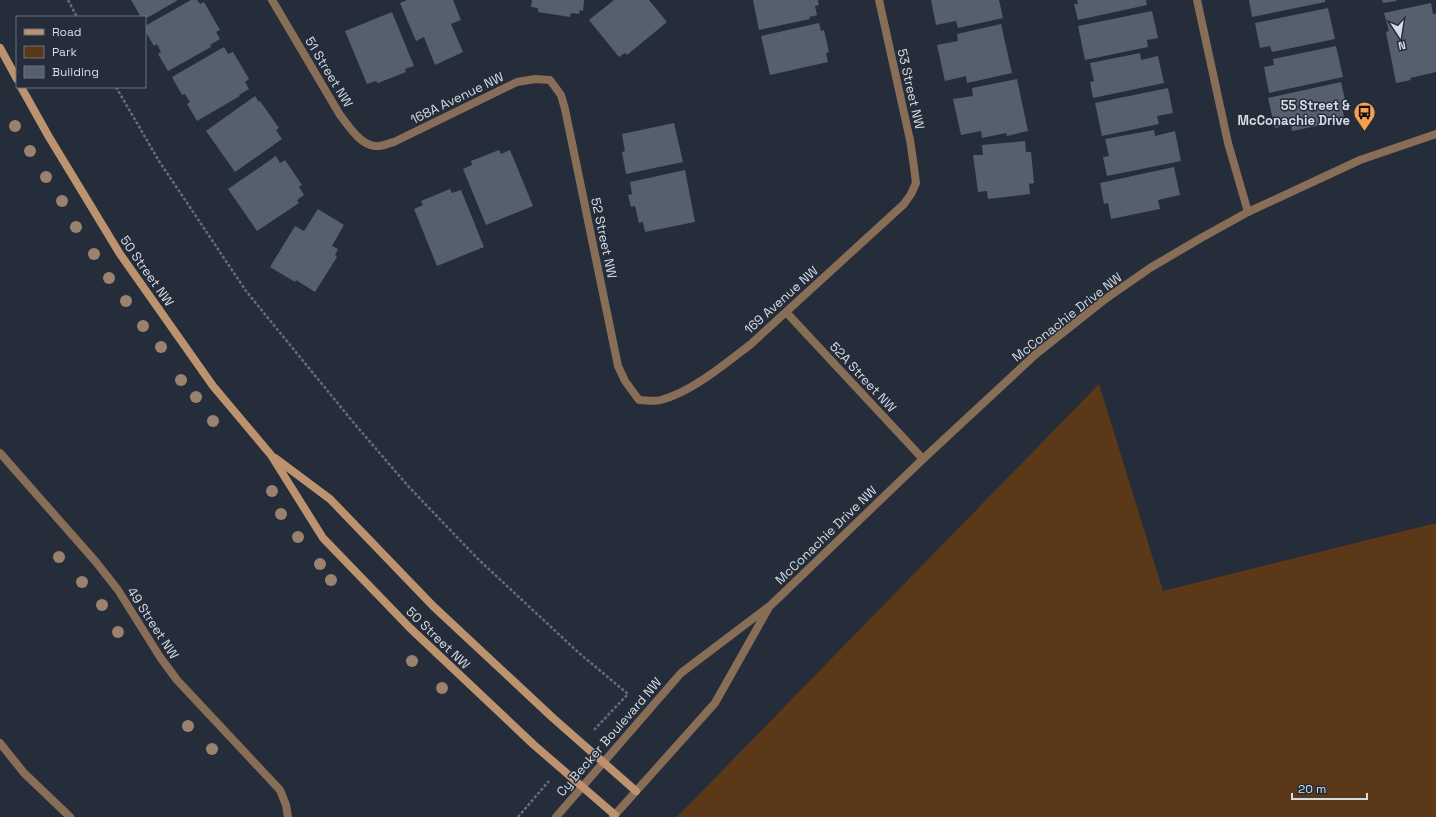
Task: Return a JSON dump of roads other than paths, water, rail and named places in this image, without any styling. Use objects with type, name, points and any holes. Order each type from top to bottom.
[{"type":"main road","points":[[0,48],[16,77]]},
{"type":"main road","name":"50 Street NW","points":[[22,88],[48,137],[120,254],[213,386],[271,455],[323,538],[410,628],[534,745],[614,816]]},
{"type":"main road","name":"50 Street NW","points":[[271,455],[330,499],[433,606],[553,718],[636,791]]},
{"type":"street","name":"51 Street NW","points":[[272,0],[340,115],[351,130],[362,141],[376,146]]},
{"type":"street","name":"53 Street NW","points":[[879,0],[910,140],[916,183]]},
{"type":"street","points":[[1197,0],[1228,142],[1248,212]]},
{"type":"street","name":"168A Avenue NW","points":[[376,146],[394,142],[517,82],[535,79],[550,80]]},
{"type":"street","name":"52 Street NW","points":[[550,80],[561,95],[565,109],[618,366],[624,381],[639,400]]},
{"type":"street","name":"McConachie Drive NW","points":[[681,673],[771,605],[923,459],[1036,354],[1104,300],[1150,268],[1248,212],[1360,160],[1436,134]]},
{"type":"street","name":"169 Avenue NW","points":[[639,400],[659,401],[690,387],[751,344],[904,204],[916,183]]},
{"type":"street","name":"52A Street NW","points":[[786,312],[923,459]]},
{"type":"street","name":"49 Street NW","points":[[0,453],[105,573],[118,590],[160,657],[177,680],[280,790],[286,805],[288,817]]},
{"type":"street","name":"McConachie Drive NW","points":[[614,816],[715,703],[771,605]]},
{"type":"street","name":"Cy Becker Boulevard NW","points":[[556,817],[681,673]]},
{"type":"street","points":[[0,743],[24,773],[70,817]]},
{"type":"place","name":"55 Street & McConachie Drive","points":[[1365,132]]}]
